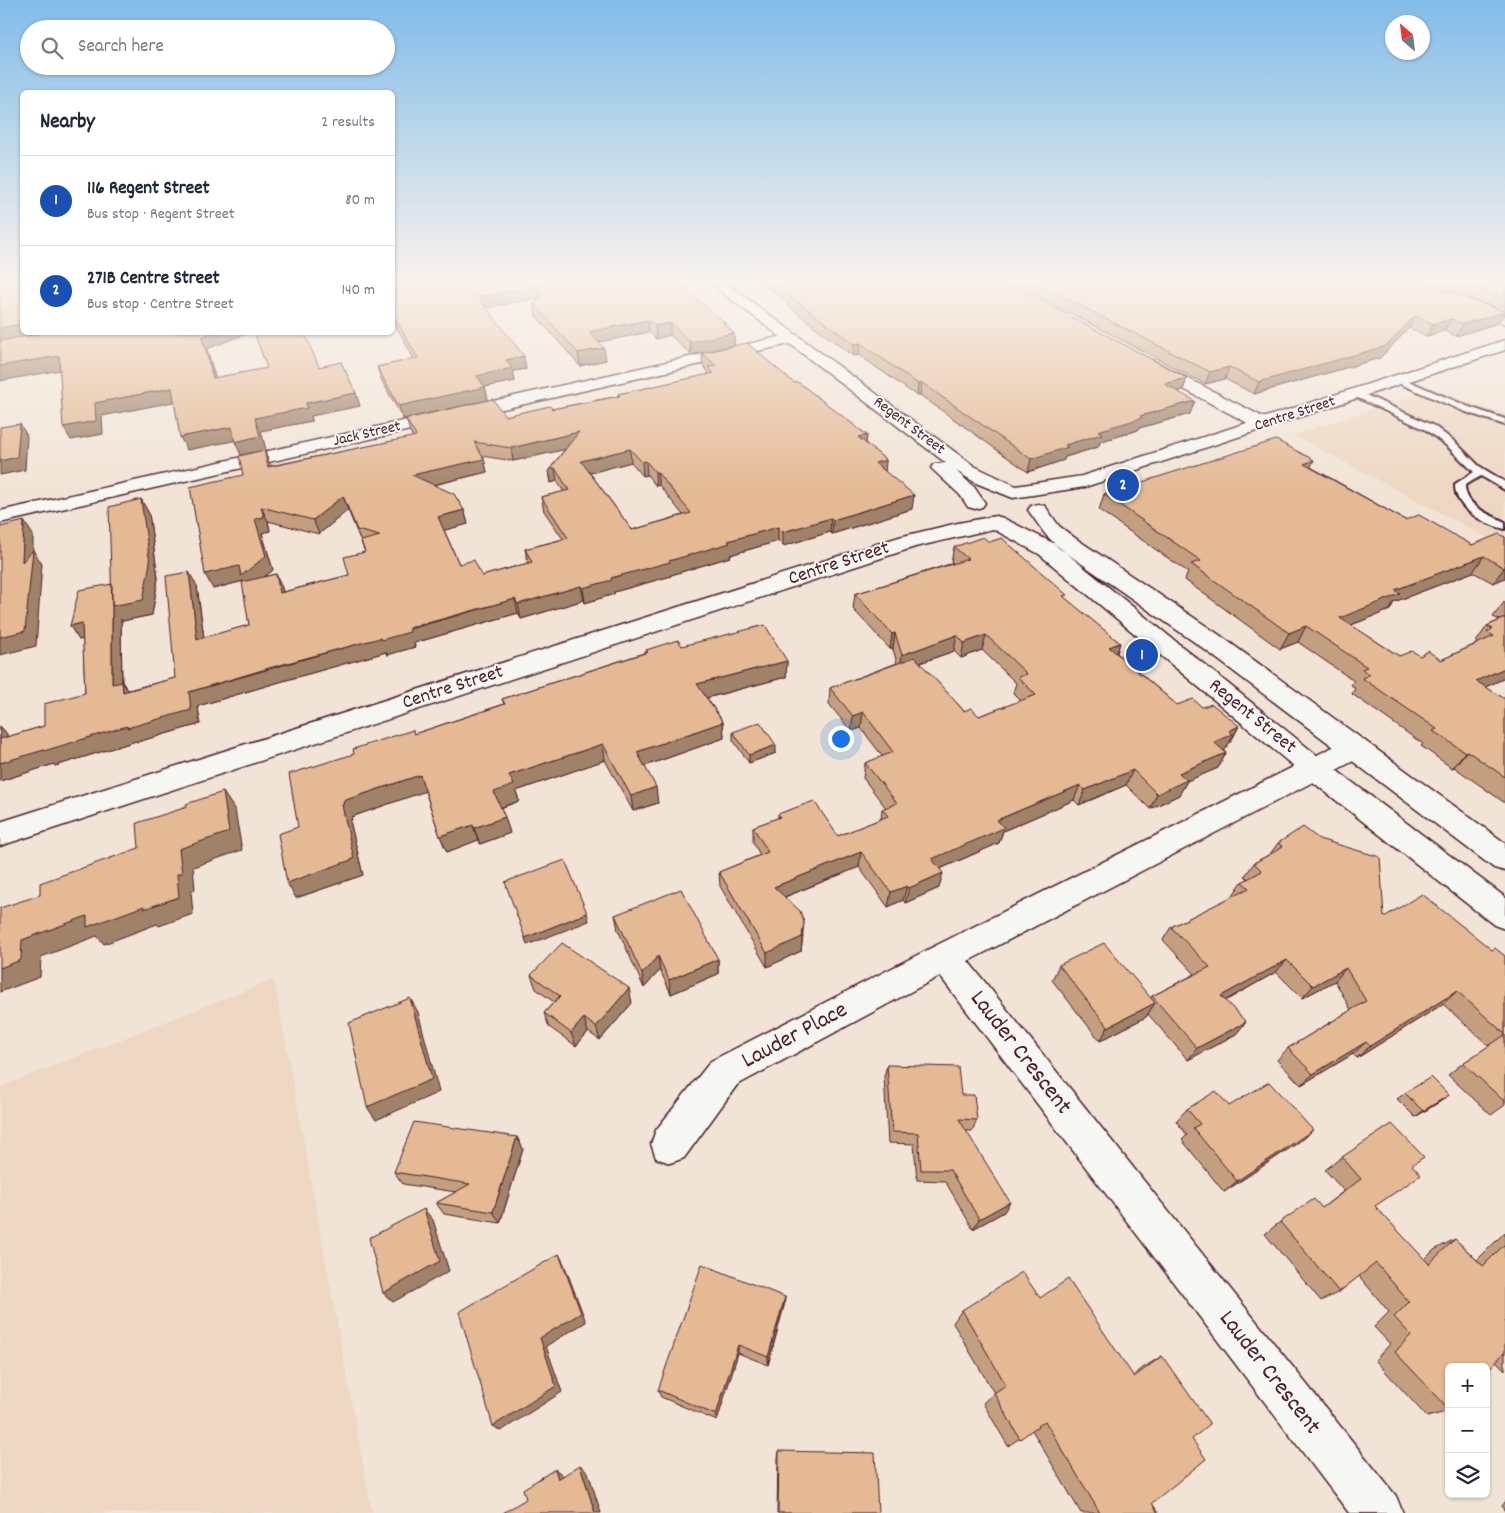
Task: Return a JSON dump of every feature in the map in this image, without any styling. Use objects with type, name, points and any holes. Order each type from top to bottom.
[{"type":"street","name":"Jack Street","points":[[0,517],[741,351]]},
{"type":"street","name":"Regent Street","points":[[796,351],[954,479],[967,491],[980,514],[1047,549],[1314,768],[1505,915]]},
{"type":"street","name":"Regent Street","points":[[798,351],[967,470],[1030,499],[1052,530],[1067,543],[1209,640],[1505,859]]},
{"type":"street","name":"Centre Street","points":[[907,542],[947,525],[975,503],[981,495],[988,492],[1014,492],[1086,481],[1488,351]]},
{"type":"street","points":[[1136,356],[1263,424]]},
{"type":"street","name":"Centre Street","points":[[0,834],[907,542],[958,529],[997,523],[1026,523],[1037,515],[1038,509],[1086,481]]},
{"type":"street","points":[[945,957],[1355,748]]},
{"type":"street","name":"Lauder Place","points":[[670,1144],[724,1073],[945,957]]},
{"type":"street","name":"Lauder Crescent","points":[[945,957],[1379,1513]]},
{"type":"lane","points":[[1399,380],[1466,409],[1505,422]]},
{"type":"lane","points":[[1357,394],[1430,428],[1451,444],[1467,461],[1481,472],[1505,486]]},
{"type":"lane","points":[[1481,472],[1460,484],[1458,491],[1462,499],[1469,506],[1505,526]]},
{"type":"shaded area","points":[[1434,389],[1505,414],[1505,547],[1293,435]]},
{"type":"shaded area","points":[[274,979],[372,1513],[0,1513],[0,1087]]},
{"type":"building","points":[[0,351],[206,351],[213,378],[267,368],[261,351],[312,351],[319,367],[341,362],[356,393],[306,403],[307,408],[255,418],[260,436],[235,442],[232,427],[180,437],[172,388],[95,403],[96,421],[63,427],[59,356],[0,366]]},
{"type":"building","points":[[414,351],[520,351],[524,356],[506,360],[512,368],[477,376],[485,387],[399,406],[377,367],[418,358]]},
{"type":"building","points":[[576,351],[590,351],[578,353]]},
{"type":"building","points":[[713,351],[756,351],[794,383],[798,382],[867,435],[858,437],[886,460],[875,463],[914,495],[833,520],[831,518],[783,532],[778,527],[728,541],[730,543],[670,562],[611,578],[612,580],[583,588],[581,586],[518,604],[515,599],[409,628],[410,632],[381,640],[380,638],[269,668],[189,692],[191,710],[127,728],[127,726],[0,763],[0,739],[44,726],[44,704],[85,693],[82,623],[70,626],[79,590],[112,584],[112,684],[122,682],[123,692],[175,678],[166,576],[189,572],[197,639],[249,625],[242,582],[276,574],[280,593],[349,575],[344,557],[365,552],[361,541],[380,536],[357,530],[343,496],[313,520],[261,507],[264,517],[255,519],[266,556],[241,576],[239,566],[205,574],[190,487],[243,475],[239,456],[264,450],[268,467],[416,436],[406,419],[493,399],[505,416],[550,406],[552,409],[620,396],[618,394],[714,373],[708,367],[716,366],[702,353]],"holes":[[[579,432],[549,470],[555,468],[569,490],[541,497],[568,538],[525,549],[532,562],[482,576],[474,560],[459,564],[438,517],[464,510],[454,494],[412,475],[484,459],[474,442],[511,448]],[[630,449],[642,462],[646,461],[657,472],[691,513],[632,530],[581,461]]]},
{"type":"building","points":[[871,351],[1135,351],[1187,378],[1164,384],[1195,401],[1140,416],[1142,418],[1098,431],[1102,434],[1065,445],[1068,447],[1031,459],[922,383],[918,384]]},
{"type":"building","points":[[1168,351],[1370,351],[1259,382],[1229,367],[1210,372]]},
{"type":"building","points":[[20,424],[17,457],[0,461],[0,427]]},
{"type":"building","points":[[1276,440],[1314,460],[1304,464],[1405,520],[1419,515],[1472,545],[1499,534],[1505,537],[1504,568],[1484,556],[1395,590],[1400,594],[1340,618],[1399,656],[1412,651],[1420,656],[1428,651],[1441,660],[1494,636],[1487,632],[1493,629],[1487,626],[1505,618],[1505,668],[1476,681],[1505,699],[1505,777],[1433,731],[1437,729],[1362,678],[1369,675],[1362,669],[1367,667],[1306,626],[1289,633],[1191,564],[1201,561],[1104,494]]},
{"type":"building","points":[[141,499],[150,563],[143,600],[112,606],[109,507]]},
{"type":"building","points":[[24,521],[22,562],[33,550],[25,631],[0,637],[0,527]]},
{"type":"building","points":[[983,537],[989,542],[1002,538],[1067,595],[1063,596],[1120,643],[1109,647],[1177,705],[1193,699],[1202,707],[1212,704],[1239,726],[1229,731],[1233,734],[1214,742],[1226,753],[1179,773],[1187,780],[1157,794],[1133,770],[1085,790],[1080,785],[997,820],[1004,828],[932,859],[943,873],[909,888],[907,886],[891,892],[861,852],[774,887],[800,911],[804,922],[802,937],[767,953],[719,872],[768,852],[753,827],[780,817],[778,814],[814,801],[838,836],[888,816],[882,809],[897,803],[865,763],[893,752],[863,712],[853,716],[830,688],[915,657],[964,711],[971,708],[979,716],[1036,695],[1018,677],[1027,674],[986,635],[964,643],[957,635],[902,655],[895,633],[892,634],[855,594],[968,559],[954,547]]},
{"type":"building","points":[[765,625],[787,661],[697,684],[723,722],[637,752],[656,787],[631,796],[603,744],[509,775],[514,785],[494,792],[505,817],[474,828],[473,825],[440,836],[420,775],[343,801],[344,804],[342,805],[354,859],[287,883],[278,834],[298,827],[289,774],[354,754],[353,749],[413,730],[414,734],[505,704],[502,699],[648,652],[646,650],[678,640],[682,646]]},
{"type":"building","points":[[760,722],[776,745],[749,755],[733,732]]},
{"type":"building","points":[[223,792],[229,832],[179,849],[182,873],[177,874],[179,897],[144,909],[144,906],[87,927],[87,916],[22,940],[21,960],[0,968],[0,908],[40,895],[40,883],[139,848],[137,823],[187,807],[186,804]]},
{"type":"building","points":[[1303,827],[1319,839],[1380,857],[1384,917],[1422,894],[1492,950],[1495,948],[1505,956],[1505,1034],[1457,991],[1370,1046],[1366,1042],[1313,1074],[1288,1048],[1366,1001],[1346,968],[1313,986],[1287,960],[1221,996],[1246,1022],[1197,1048],[1152,996],[1210,967],[1171,927],[1249,888],[1242,882],[1262,871],[1254,863],[1283,847],[1278,843]]},
{"type":"building","points":[[565,860],[587,913],[525,938],[505,882]]},
{"type":"building","points":[[681,889],[718,959],[669,980],[658,956],[642,974],[615,915]]},
{"type":"building","points":[[562,943],[629,988],[596,1027],[584,1018],[571,1033],[544,1013],[560,996],[531,975]]},
{"type":"building","points":[[1104,943],[1155,1003],[1108,1027],[1059,965]]},
{"type":"building","points":[[410,998],[432,1079],[367,1107],[349,1023]]},
{"type":"building","points":[[1505,1035],[1505,1102],[1463,1063]]},
{"type":"building","points":[[887,1065],[958,1067],[961,1095],[974,1095],[977,1120],[959,1119],[1010,1202],[979,1219],[950,1170],[921,1170],[918,1133],[892,1132]]},
{"type":"building","points":[[1431,1077],[1449,1095],[1423,1111],[1405,1093]]},
{"type":"building","points":[[1269,1082],[1313,1130],[1237,1181],[1193,1128],[1200,1124],[1187,1109],[1216,1091],[1229,1106]]},
{"type":"building","points":[[414,1122],[517,1137],[493,1212],[436,1203],[470,1184],[394,1172]]},
{"type":"building","points":[[1392,1124],[1424,1157],[1412,1165],[1421,1175],[1375,1206],[1429,1264],[1455,1239],[1483,1266],[1505,1244],[1505,1352],[1490,1368],[1490,1363],[1445,1363],[1445,1405],[1395,1352],[1411,1335],[1394,1317],[1409,1302],[1376,1263],[1339,1292],[1280,1222],[1314,1199],[1322,1208],[1361,1179],[1342,1157]]},
{"type":"building","points":[[424,1209],[440,1261],[383,1293],[369,1238]]},
{"type":"building","points":[[559,1254],[581,1313],[540,1338],[556,1386],[493,1426],[459,1312]]},
{"type":"building","points":[[702,1264],[785,1297],[768,1357],[738,1345],[716,1415],[658,1390]]},
{"type":"building","points":[[1022,1272],[1040,1298],[1068,1279],[1134,1377],[1162,1356],[1210,1424],[1192,1439],[1206,1459],[1152,1503],[1158,1513],[1100,1513],[1045,1421],[1020,1439],[994,1393],[1006,1385],[962,1310]]},
{"type":"building","points":[[779,1451],[875,1453],[878,1513],[778,1513]]},
{"type":"building","points":[[580,1465],[595,1513],[503,1513],[526,1499],[523,1489],[555,1469],[558,1479]]},
{"type":"place","name":"271B Centre Street","points":[[1123,485]]},
{"type":"place","name":"116 Regent Street","points":[[1142,655]]}]
